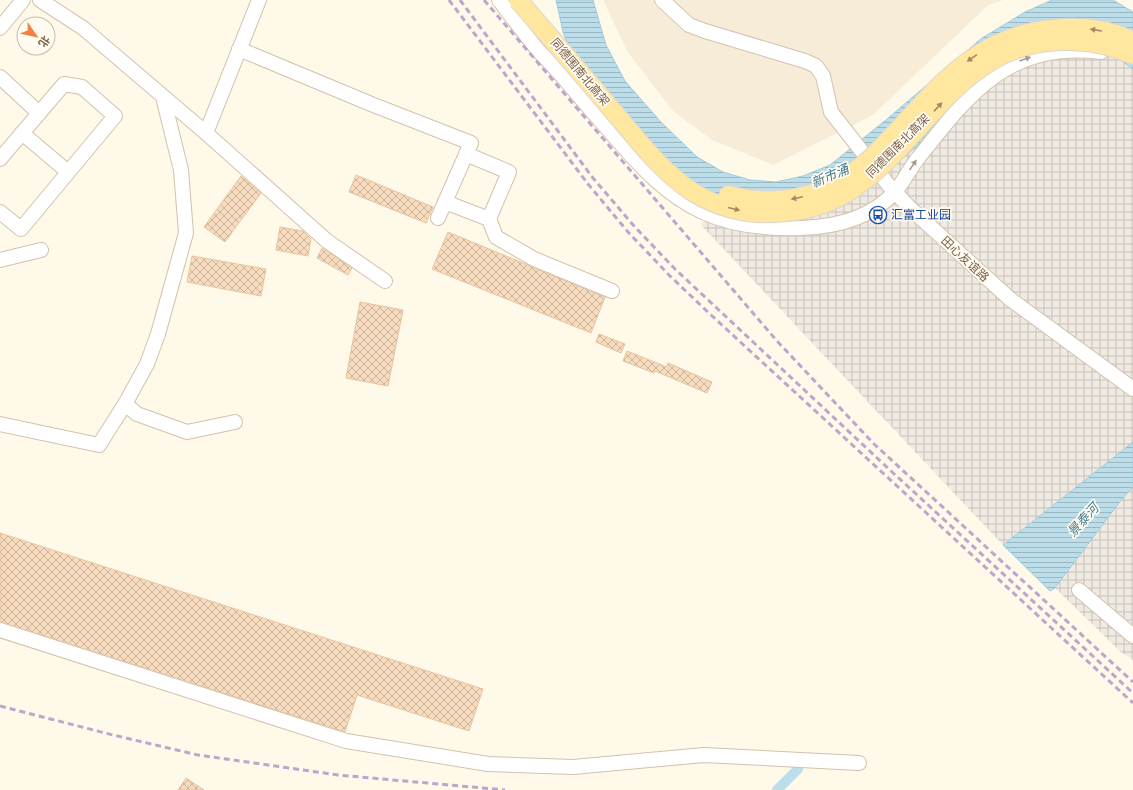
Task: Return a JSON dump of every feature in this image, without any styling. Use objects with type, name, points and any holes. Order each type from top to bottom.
[{"type":"main road","name":"同德围南北高架","points":[[518,0],[634,136],[669,173],[688,188],[708,200],[734,209],[756,213],[778,213],[802,210],[825,203],[844,194],[862,182],[886,162],[957,87],[985,64],[1006,53],[1038,43],[1070,41],[1096,42],[1115,47],[1133,56]]},
{"type":"main road","name":"同德围南北高架","points":[[532,0],[646,133],[679,166],[699,182],[715,190],[740,198],[764,201],[801,197],[829,187],[851,175],[872,157],[956,70],[974,57],[1003,40],[1041,30],[1067,27],[1107,32],[1133,41]]},
{"type":"street","points":[[0,28],[23,0]]},
{"type":"street","points":[[40,0],[82,28],[163,96],[327,241],[385,281]]},
{"type":"street","points":[[206,133],[259,0]]},
{"type":"street","points":[[499,0],[526,35],[646,171],[665,188],[696,209],[720,219],[753,226],[781,229],[828,227],[853,220],[868,213],[892,190],[960,108],[997,74],[1019,62],[1045,54],[1074,50],[1133,56]]},
{"type":"street","points":[[523,0],[531,29],[559,72]]},
{"type":"street","name":"田心友谊路","points":[[662,0],[690,25],[805,61],[816,66],[823,76],[831,112],[892,190],[1010,300],[1133,389]]},
{"type":"street","points":[[239,49],[371,104],[471,143],[438,218]]},
{"type":"street","points":[[0,78],[39,113]]},
{"type":"street","points":[[0,212],[21,229],[115,116],[82,87],[64,84],[22,133],[2,152]]},
{"type":"street","points":[[0,424],[99,445],[147,364],[155,344],[186,232],[181,170],[163,96]]},
{"type":"street","points":[[22,133],[68,172]]},
{"type":"street","points":[[466,154],[509,172],[489,219],[496,237],[534,259],[612,291]]},
{"type":"street","points":[[445,202],[489,219]]},
{"type":"street","points":[[0,260],[41,250]]},
{"type":"street","points":[[124,404],[137,414],[187,432],[235,422]]},
{"type":"street","points":[[1079,590],[1133,636]]},
{"type":"street","points":[[0,630],[346,741],[488,764],[573,767],[704,755],[859,763]]},
{"type":"shaded area","points":[[603,0],[1003,0],[987,6],[873,115],[773,165],[712,140],[673,111],[627,51]]},
{"type":"shaded area","name":"汇富工业园","points":[[1111,53],[1133,69],[1133,442],[1003,545],[701,225],[714,208],[741,214],[1033,54]]},
{"type":"shaded area","points":[[1133,487],[1133,660],[1121,652],[1055,588],[1122,499]]},
{"type":"water","name":"新市涌","points":[[556,0],[593,0],[606,45],[625,81],[660,121],[697,157],[723,172],[750,180],[776,182],[803,176],[830,165],[887,119],[982,38],[1025,12],[1052,0],[1113,0],[1133,12],[1133,69],[1111,53],[1033,54],[858,193],[714,208],[581,80],[563,32]]},
{"type":"water","points":[[1133,442],[1133,487],[1122,499],[1055,588],[1050,591],[1003,545]]},
{"type":"building","points":[[356,175],[433,207],[426,223],[349,192]]},
{"type":"building","points":[[241,176],[261,193],[225,242],[204,227]]},
{"type":"building","points":[[280,227],[303,231],[311,239],[308,256],[276,250]]},
{"type":"building","points":[[448,232],[605,297],[591,333],[432,269]]},
{"type":"building","points":[[322,248],[352,268],[348,275],[317,258]]},
{"type":"building","points":[[192,256],[266,269],[261,296],[187,282]]},
{"type":"building","points":[[360,302],[403,310],[388,386],[346,378]]},
{"type":"building","points":[[599,334],[625,344],[621,353],[596,342]]},
{"type":"building","points":[[627,351],[667,367],[668,363],[712,382],[707,393],[655,371],[654,373],[623,361]]},
{"type":"building","points":[[0,533],[483,689],[469,731],[357,695],[345,732],[0,622]]},
{"type":"building","points":[[186,778],[204,790],[178,790]]},
{"type":"waterway","name":"景泰河","points":[[777,790],[798,769]]},
{"type":"railway","points":[[449,0],[588,184],[628,232],[670,276],[1133,703]]},
{"type":"railway","points":[[460,0],[593,178],[634,226],[675,269],[891,471],[1133,693]]},
{"type":"railway","points":[[484,0],[777,341],[873,443],[1133,682]]},
{"type":"railway","points":[[0,706],[198,755],[338,775],[505,790]]},
{"type":"place","name":"汇富工业园","points":[[878,215]]}]
